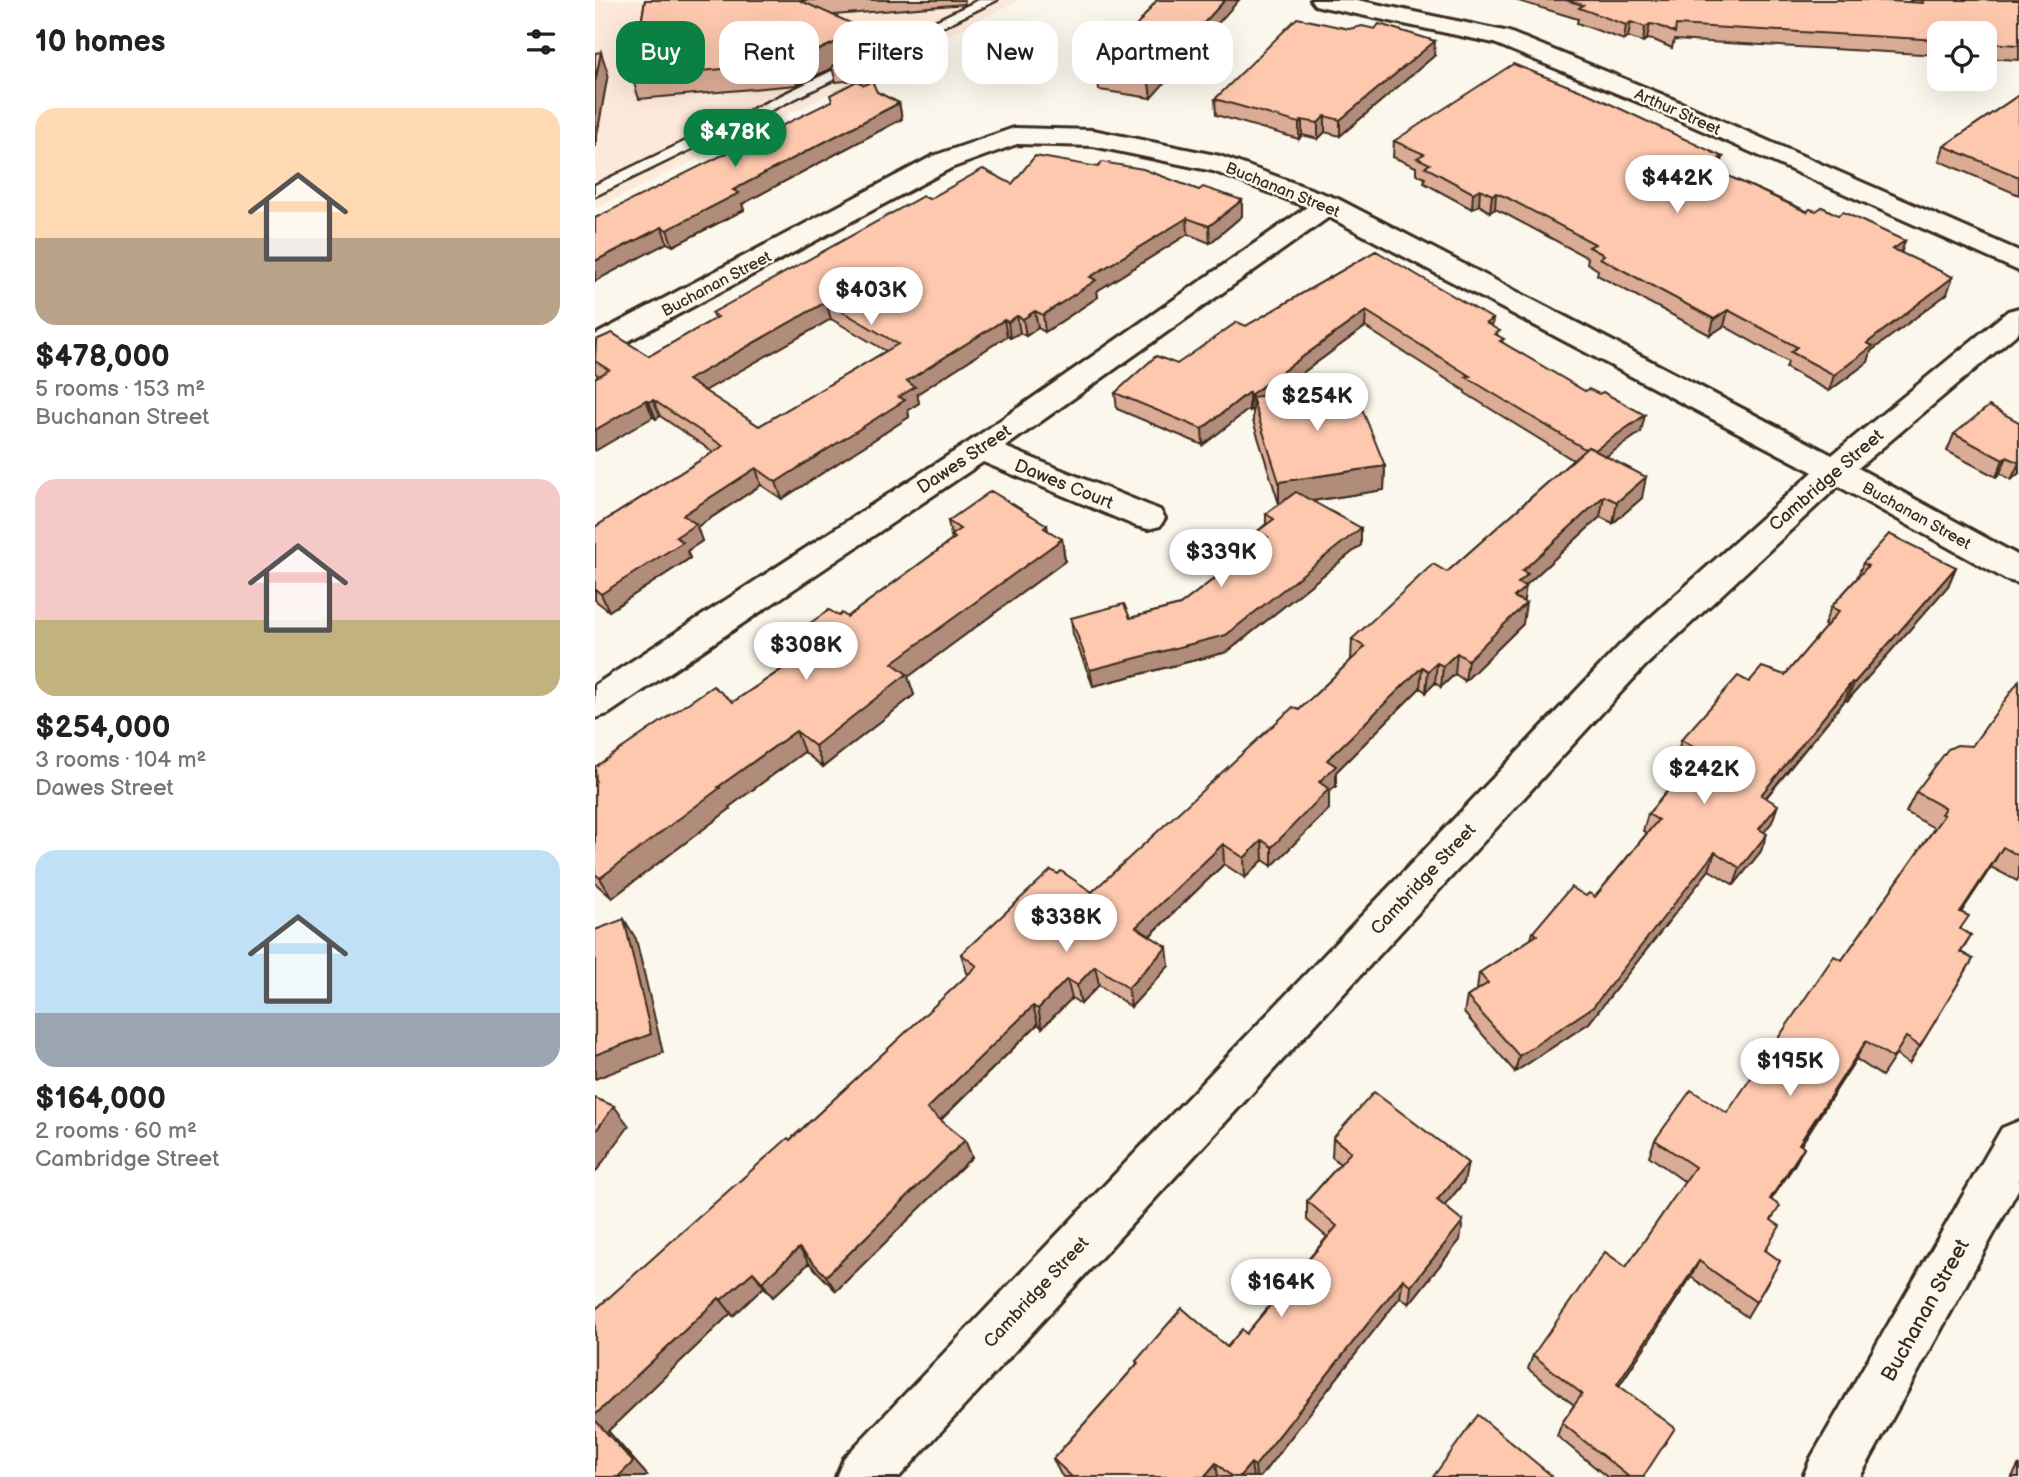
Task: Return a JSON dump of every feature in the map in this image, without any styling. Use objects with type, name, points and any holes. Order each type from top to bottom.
[{"type":"street","name":"Arthur Street","points":[[1323,0],[1501,37],[1652,99],[2019,262]]},
{"type":"street","name":"Buchanan Street","points":[[595,347],[942,162],[1014,136],[1093,138],[1220,164],[1328,205],[1836,470],[2019,572]]},
{"type":"street","name":"Dawes Street","points":[[595,704],[980,449],[1328,205]]},
{"type":"street","name":"Cambridge Street","points":[[863,1477],[1632,656],[1836,470],[2019,317]]},
{"type":"street","name":"Dawes Court","points":[[980,449],[1149,518]]},
{"type":"street","name":"Buchanan Street","points":[[1830,1477],[2019,1143]]},
{"type":"lane","points":[[595,191],[990,0]]},
{"type":"lane","points":[[595,179],[627,175]]},
{"type":"shaded area","points":[[595,0],[1020,0],[977,21],[962,21],[962,29],[948,35],[948,21],[833,21],[833,84],[849,84],[595,209]]},
{"type":"building","points":[[645,0],[799,0],[846,21],[833,21],[833,43],[819,50],[819,21],[719,21],[719,69],[705,71],[705,21],[641,21]]},
{"type":"building","points":[[1157,0],[1225,0],[1206,21],[1140,21]]},
{"type":"building","points":[[1565,0],[1871,0],[1923,3],[1922,0],[2019,0],[2019,45],[1997,44],[1997,21],[1927,21],[1927,39],[1676,25],[1675,33],[1657,25],[1650,24],[1645,27],[1631,22],[1626,25],[1579,8],[1583,5]]},
{"type":"building","points":[[1297,18],[1349,29],[1362,26],[1375,29],[1379,24],[1435,41],[1340,120],[1325,116],[1318,123],[1302,120],[1299,123],[1215,99]]},
{"type":"building","points":[[601,52],[595,82],[595,53]]},
{"type":"building","points":[[1513,64],[1589,94],[1723,157],[1710,164],[1718,168],[1715,170],[1807,212],[1822,207],[1838,215],[1843,212],[1905,241],[1893,249],[1953,277],[1867,343],[1873,346],[1834,375],[1791,352],[1797,347],[1728,310],[1714,319],[1600,258],[1604,255],[1589,247],[1595,244],[1506,197],[1496,193],[1492,195],[1480,189],[1473,193],[1425,167],[1430,164],[1417,158],[1424,154],[1394,141]]},
{"type":"building","points":[[851,84],[873,84],[877,92],[899,103],[733,190],[739,193],[667,230],[662,227],[595,261],[595,218],[832,101],[830,95]]},
{"type":"building","points":[[2019,95],[2019,177],[1944,146]]},
{"type":"building","points":[[1035,156],[1098,167],[1102,162],[1143,169],[1199,190],[1203,187],[1242,200],[1209,226],[1187,218],[1090,277],[1096,280],[1043,315],[1035,311],[1023,319],[1017,316],[1008,322],[1004,320],[907,381],[915,387],[899,397],[905,400],[776,482],[756,468],[683,515],[696,524],[676,537],[683,542],[601,594],[595,589],[595,527],[723,446],[653,400],[646,400],[595,430],[595,378],[609,370],[595,361],[596,340],[612,333],[649,356],[718,317],[712,313],[923,196],[929,199],[983,169],[1012,184]],"holes":[[[826,302],[898,344],[759,426],[688,380]]]},
{"type":"building","points":[[1376,251],[1493,319],[1486,323],[1500,331],[1495,334],[1504,339],[1500,341],[1585,391],[1589,389],[1599,394],[1603,392],[1645,415],[1595,450],[1588,447],[1585,449],[1466,377],[1470,376],[1366,311],[1250,395],[1249,392],[1202,429],[1115,393],[1156,356],[1177,364],[1237,322],[1246,326]]},
{"type":"building","points":[[1352,384],[1385,466],[1279,482],[1252,397]]},
{"type":"building","points":[[1989,406],[2019,422],[2019,463],[2007,457],[2003,460],[1954,434]]},
{"type":"building","points":[[1588,447],[1646,477],[1617,502],[1604,496],[1522,571],[1528,574],[1518,583],[1526,586],[1514,597],[1526,603],[1468,660],[1457,653],[1443,666],[1437,663],[1428,671],[1422,667],[1327,760],[1336,766],[1319,782],[1329,789],[1272,847],[1262,840],[1244,858],[1223,844],[1136,927],[1167,947],[1128,988],[1095,966],[1077,985],[1067,979],[1038,1009],[1033,1006],[927,1109],[965,1140],[826,1276],[799,1248],[762,1282],[753,1272],[721,1300],[719,1298],[595,1415],[595,1310],[788,1138],[790,1140],[977,966],[961,954],[1051,870],[1058,874],[1061,871],[1092,892],[1293,707],[1299,710],[1365,647],[1352,639],[1433,564],[1447,572]]},
{"type":"building","points":[[991,491],[1047,525],[1044,528],[1062,539],[892,663],[907,674],[815,746],[796,731],[600,878],[595,874],[595,767],[713,686],[733,702],[802,656],[783,642],[829,610],[847,617],[955,538],[951,535],[960,529],[948,521]]},
{"type":"building","points":[[1296,492],[1361,528],[1226,635],[1090,670],[1071,618],[1124,604],[1130,618],[1180,605],[1268,537],[1258,531],[1274,519],[1266,514]]},
{"type":"building","points":[[1889,534],[1956,567],[1854,683],[1852,682],[1761,795],[1778,805],[1759,829],[1767,834],[1740,868],[1715,852],[1593,1007],[1519,1056],[1467,997],[1488,983],[1479,973],[1537,935],[1533,932],[1571,887],[1586,896],[1589,893],[1595,897],[1658,820],[1648,814],[1690,764],[1682,759],[1692,746],[1681,740],[1738,676],[1749,682],[1762,667],[1785,675],[1839,611],[1831,607],[1868,566],[1863,563]]},
{"type":"building","points":[[2019,681],[2019,856],[2003,847],[1960,912],[1969,916],[1960,929],[1971,935],[1960,952],[1973,959],[1920,1046],[1906,1037],[1893,1058],[1866,1041],[1799,1144],[1804,1147],[1770,1199],[1780,1206],[1771,1220],[1780,1226],[1765,1250],[1780,1261],[1756,1302],[1699,1261],[1617,1384],[1675,1428],[1643,1477],[1629,1477],[1562,1423],[1582,1394],[1533,1355],[1605,1252],[1626,1267],[1695,1167],[1655,1140],[1691,1090],[1727,1113],[1834,956],[1842,960],[1944,815],[1941,814],[1945,808],[1916,792],[1948,749],[1957,745],[1972,746]]},
{"type":"building","points":[[624,919],[651,1034],[595,1055],[595,930]]},
{"type":"building","points":[[1374,1092],[1468,1163],[1437,1200],[1463,1221],[1411,1286],[1403,1279],[1255,1466],[1251,1463],[1239,1477],[1232,1477],[1216,1463],[1204,1477],[1072,1477],[1053,1459],[1138,1363],[1136,1361],[1182,1308],[1227,1347],[1242,1329],[1246,1334],[1337,1226],[1307,1201],[1351,1152],[1333,1138]]},
{"type":"building","points":[[595,1098],[614,1106],[595,1132]]},
{"type":"building","points":[[1478,1415],[1552,1476],[1433,1477]]},
{"type":"building","points":[[595,1420],[633,1462],[618,1477],[595,1477]]}]
